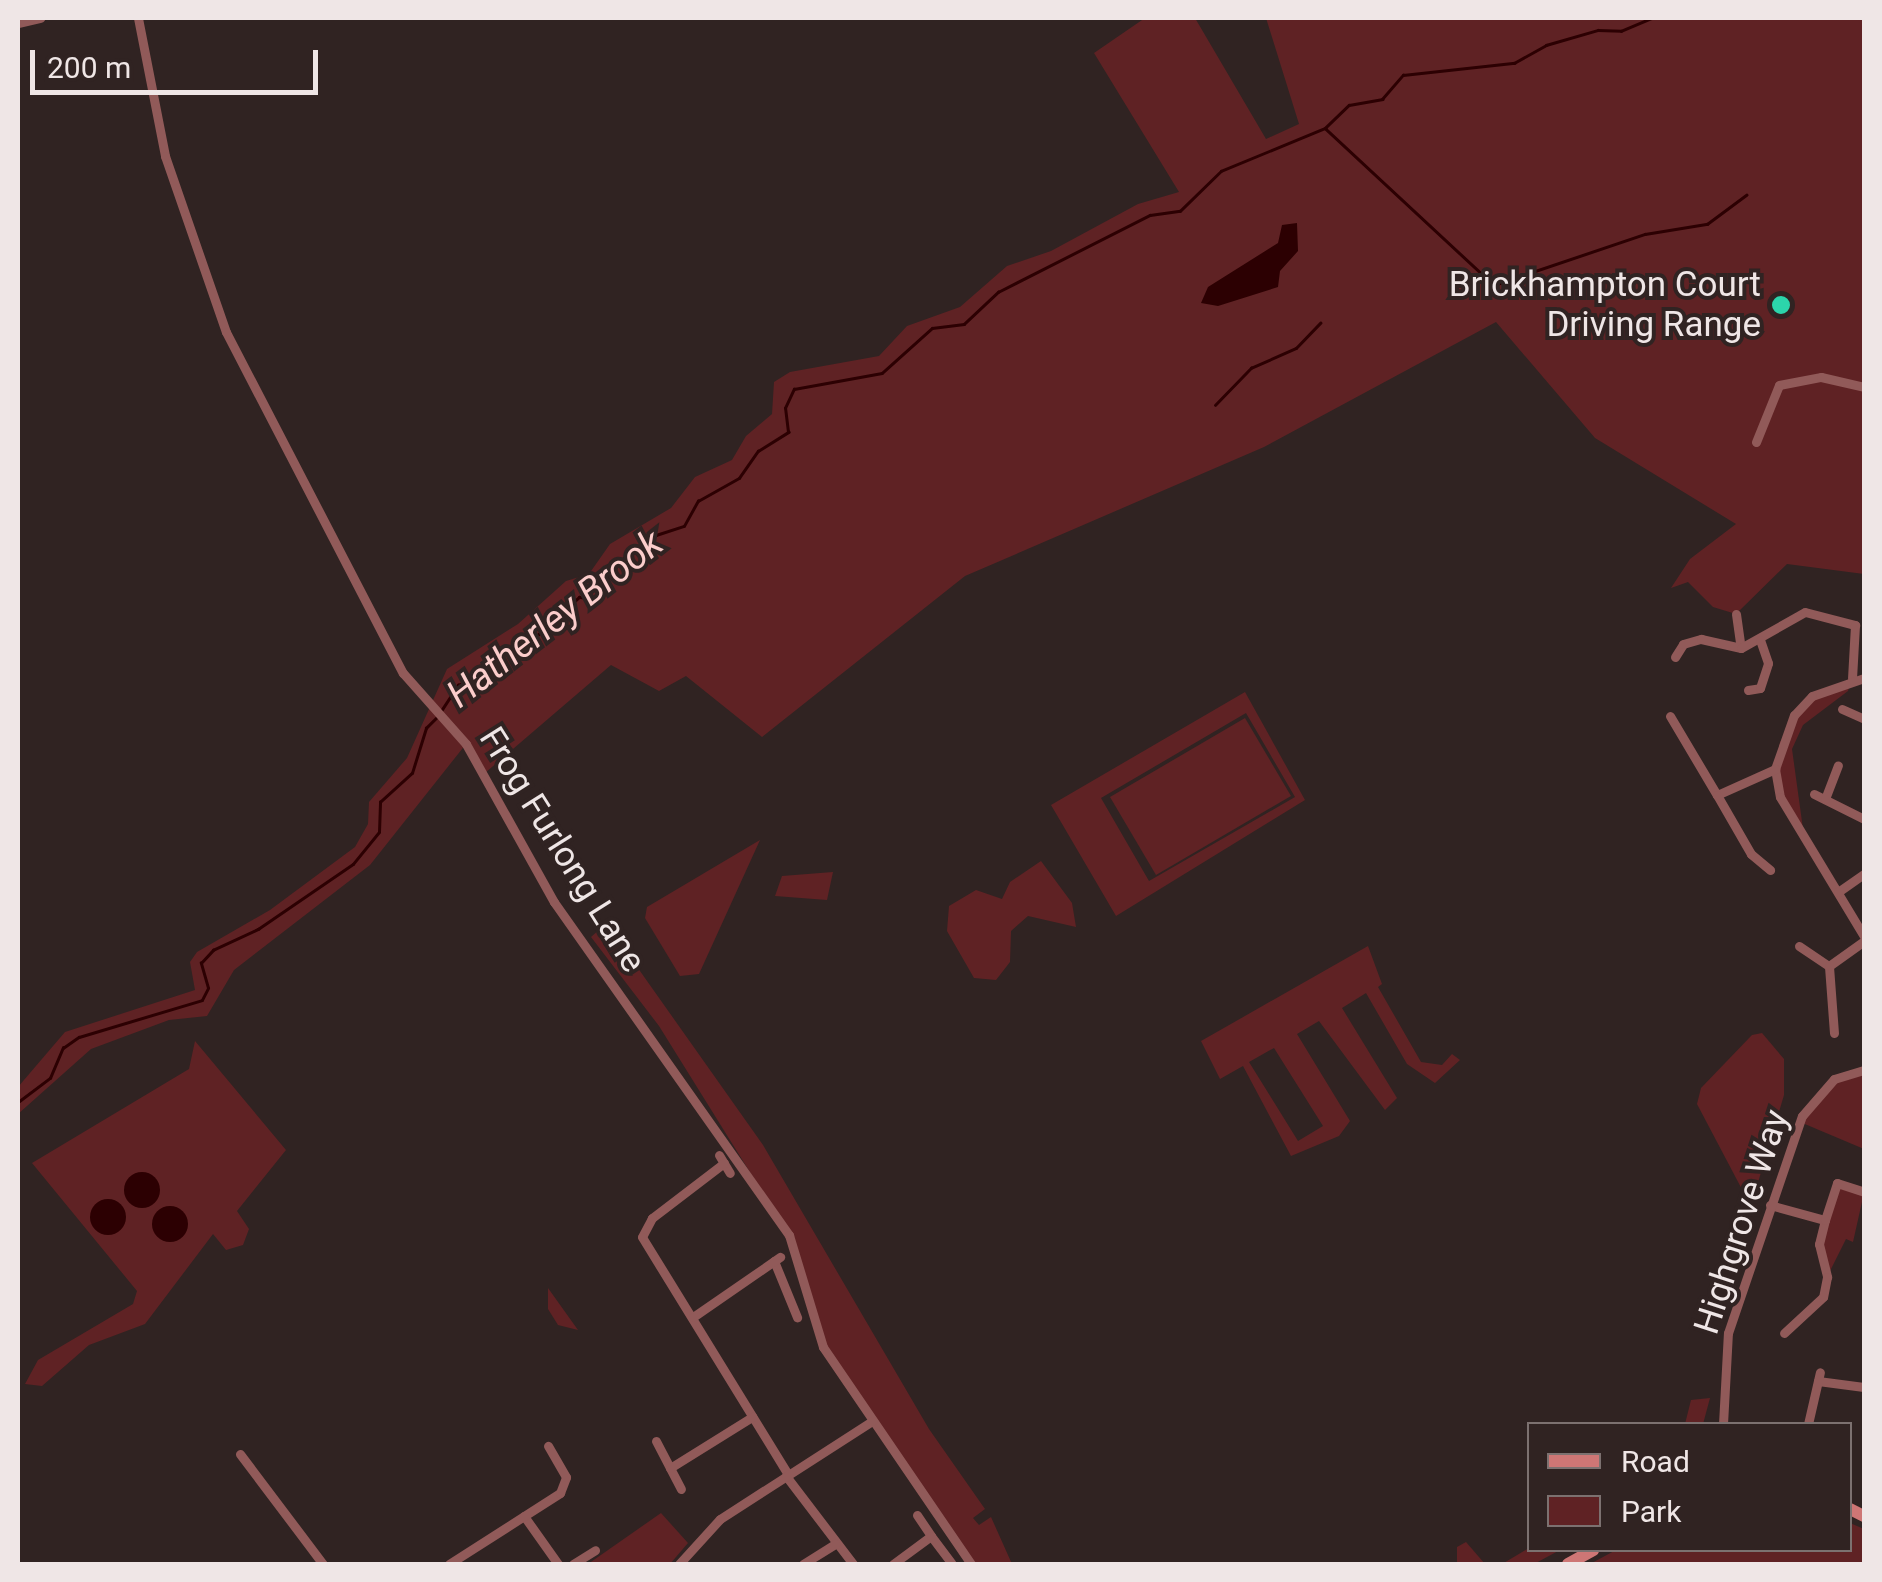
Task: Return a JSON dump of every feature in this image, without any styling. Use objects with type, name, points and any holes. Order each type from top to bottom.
[{"type":"street","points":[[18,24],[40,18]]},
{"type":"street","name":"Frog Furlong Lane","points":[[138,18],[166,156],[226,332],[403,673],[485,772],[563,915],[789,1235],[822,1347],[971,1564]]},
{"type":"street","points":[[1756,442],[1779,386],[1821,378],[1864,387]]},
{"type":"street","points":[[1675,657],[1680,641],[1701,638],[1741,648],[1760,640],[1788,616],[1805,612],[1860,625],[1852,678]]},
{"type":"street","points":[[1736,614],[1741,648]]},
{"type":"street","points":[[1748,690],[1764,690],[1768,663],[1760,640]]},
{"type":"street","points":[[1829,966],[1864,938],[1780,797],[1775,769],[1794,715],[1812,696],[1852,678],[1864,678]]},
{"type":"street","points":[[1850,706],[1864,719]]},
{"type":"street","points":[[1670,716],[1717,795],[1770,870]]},
{"type":"street","points":[[1676,727],[1687,722]]},
{"type":"street","points":[[1838,765],[1820,796],[1864,818]]},
{"type":"street","points":[[1717,795],[1775,769]]},
{"type":"street","points":[[1754,872],[1761,862]]},
{"type":"street","points":[[1838,892],[1864,874]]},
{"type":"street","points":[[1799,946],[1829,966],[1839,1021],[1834,1034]]},
{"type":"street","name":"Highgrove Way","points":[[1723,1422],[1728,1334],[1802,1116],[1834,1079],[1864,1070]]},
{"type":"street","points":[[730,1173],[721,1159],[652,1218],[642,1237],[787,1475],[852,1564]]},
{"type":"street","points":[[1826,1179],[1864,1192]]},
{"type":"street","points":[[1800,1340],[1789,1331],[1823,1297],[1827,1277],[1818,1244],[1837,1183]]},
{"type":"street","points":[[1770,1205],[1825,1220]]},
{"type":"street","points":[[693,1316],[777,1259],[797,1317]]},
{"type":"street","points":[[1808,1422],[1819,1376],[1864,1388]]},
{"type":"street","points":[[670,1468],[752,1417]]},
{"type":"street","points":[[679,1564],[720,1520],[872,1421]]},
{"type":"street","points":[[656,1441],[680,1489]]},
{"type":"street","points":[[449,1564],[566,1484],[548,1446]]},
{"type":"street","points":[[240,1454],[324,1564]]},
{"type":"street","points":[[917,1514],[952,1563]]},
{"type":"street","points":[[524,1516],[558,1564]]},
{"type":"street","points":[[894,1564],[931,1536]]},
{"type":"street","points":[[803,1564],[835,1544]]},
{"type":"street","points":[[572,1564],[595,1550]]},
{"type":"green space","points":[[1145,18],[1195,18],[1266,139],[1299,124],[1266,18],[1864,18],[1864,574],[1787,564],[1736,614],[1713,607],[1688,582],[1671,588],[1690,559],[1736,524],[1595,438],[1496,322],[1264,447],[965,576],[762,737],[686,676],[659,691],[611,665],[485,773],[466,744],[370,865],[234,970],[207,1016],[169,1020],[91,1049],[18,1114],[18,1087],[65,1032],[195,990],[190,962],[197,952],[270,910],[355,847],[368,824],[369,802],[407,758],[447,669],[518,624],[566,581],[589,574],[610,544],[671,508],[695,477],[732,460],[746,436],[772,414],[774,382],[790,372],[879,356],[907,326],[960,307],[1007,266],[1051,251],[1138,204],[1179,192],[1094,53]]},
{"type":"green space","points":[[1852,678],[1848,691],[1803,725],[1792,749],[1804,836],[1780,797],[1775,769],[1780,742],[1812,696]]},
{"type":"green space","points":[[1245,692],[1305,800],[1116,916],[1051,805]],"holes":[[[1246,713],[1295,797],[1149,881],[1101,798]]]},
{"type":"green space","points":[[1245,718],[1291,796],[1156,875],[1110,797]]},
{"type":"green space","points":[[760,840],[699,974],[680,976],[645,918],[647,907]]},
{"type":"green space","points":[[1041,861],[1072,903],[1076,927],[1028,916],[1011,931],[1010,962],[996,980],[974,978],[947,931],[949,906],[976,890],[1002,899],[1010,882]]},
{"type":"green space","points":[[833,872],[827,900],[775,896],[782,876]]},
{"type":"green space","points":[[600,929],[611,930],[763,1145],[929,1429],[985,1509],[973,1518],[979,1525],[991,1517],[1012,1564],[971,1564],[823,1347],[789,1235],[659,1026],[591,937]]},
{"type":"green space","points":[[1368,946],[1382,984],[1378,987],[1421,1062],[1442,1065],[1452,1054],[1460,1060],[1435,1083],[1407,1064],[1366,993],[1342,1008],[1397,1098],[1385,1110],[1319,1021],[1297,1034],[1350,1121],[1339,1136],[1291,1156],[1243,1066],[1220,1079],[1201,1041]],"holes":[[[1274,1048],[1323,1126],[1298,1141],[1249,1062]]]},
{"type":"green space","points":[[1762,1033],[1784,1059],[1784,1095],[1754,1196],[1746,1197],[1697,1104],[1701,1088],[1752,1035]]},
{"type":"green space","points":[[195,1041],[286,1150],[237,1211],[249,1229],[243,1245],[226,1250],[213,1234],[145,1324],[89,1345],[42,1386],[25,1384],[38,1360],[133,1304],[137,1291],[32,1163],[189,1069]]},
{"type":"green space","points":[[1864,1070],[1864,1149],[1800,1122],[1834,1079]]},
{"type":"green space","points":[[1837,1183],[1864,1193],[1853,1242],[1846,1239],[1827,1277],[1819,1244]]},
{"type":"green space","points":[[548,1288],[578,1330],[558,1325],[548,1309]]},
{"type":"green space","points":[[1710,1398],[1704,1422],[1686,1422],[1691,1400]]},
{"type":"green space","points":[[661,1513],[688,1543],[670,1564],[588,1564]]},
{"type":"green space","points":[[1852,1524],[1864,1529],[1864,1564],[1590,1564],[1612,1552],[1852,1552]]},
{"type":"green space","points":[[1466,1542],[1485,1564],[1457,1564],[1457,1547]]},
{"type":"green space","points":[[1527,1549],[1556,1552],[1534,1564],[1502,1564]]},
{"type":"shaded area","points":[[1297,223],[1298,251],[1280,271],[1278,287],[1218,306],[1201,303],[1208,287],[1278,243],[1282,225]]},
{"type":"shaded area","points":[[142,1172],[155,1177],[160,1190],[155,1203],[142,1208],[129,1203],[124,1190],[129,1177]]},
{"type":"shaded area","points":[[108,1199],[121,1204],[126,1217],[121,1230],[108,1235],[95,1230],[90,1217],[95,1204]]},
{"type":"shaded area","points":[[170,1206],[183,1211],[188,1224],[183,1237],[170,1242],[157,1237],[152,1224],[157,1211]]},
{"type":"waterway","name":"Hatherley Brook","points":[[441,711],[458,685],[485,674],[501,652],[529,643],[579,597],[595,598],[620,561],[656,535],[684,526],[698,501],[739,478],[758,451],[788,432],[785,408],[794,389],[882,373],[932,328],[964,324],[998,292],[1150,215],[1180,211],[1221,171],[1325,128],[1349,105],[1382,99],[1403,75],[1514,63],[1546,45],[1598,30],[1621,31],[1651,18]]},
{"type":"waterway","points":[[1326,129],[1494,285],[1645,234],[1707,224],[1746,195]]},
{"type":"waterway","points":[[1215,405],[1251,368],[1296,348],[1320,323]]},
{"type":"waterway","name":"Hatherley Brook","points":[[18,1102],[50,1078],[63,1048],[79,1037],[202,1000],[208,988],[201,963],[213,950],[258,929],[353,864],[379,832],[380,802],[412,773],[426,728],[437,717]]},
{"type":"place","name":"Brickhampton Court Driving Range","points":[[1781,305]]}]
